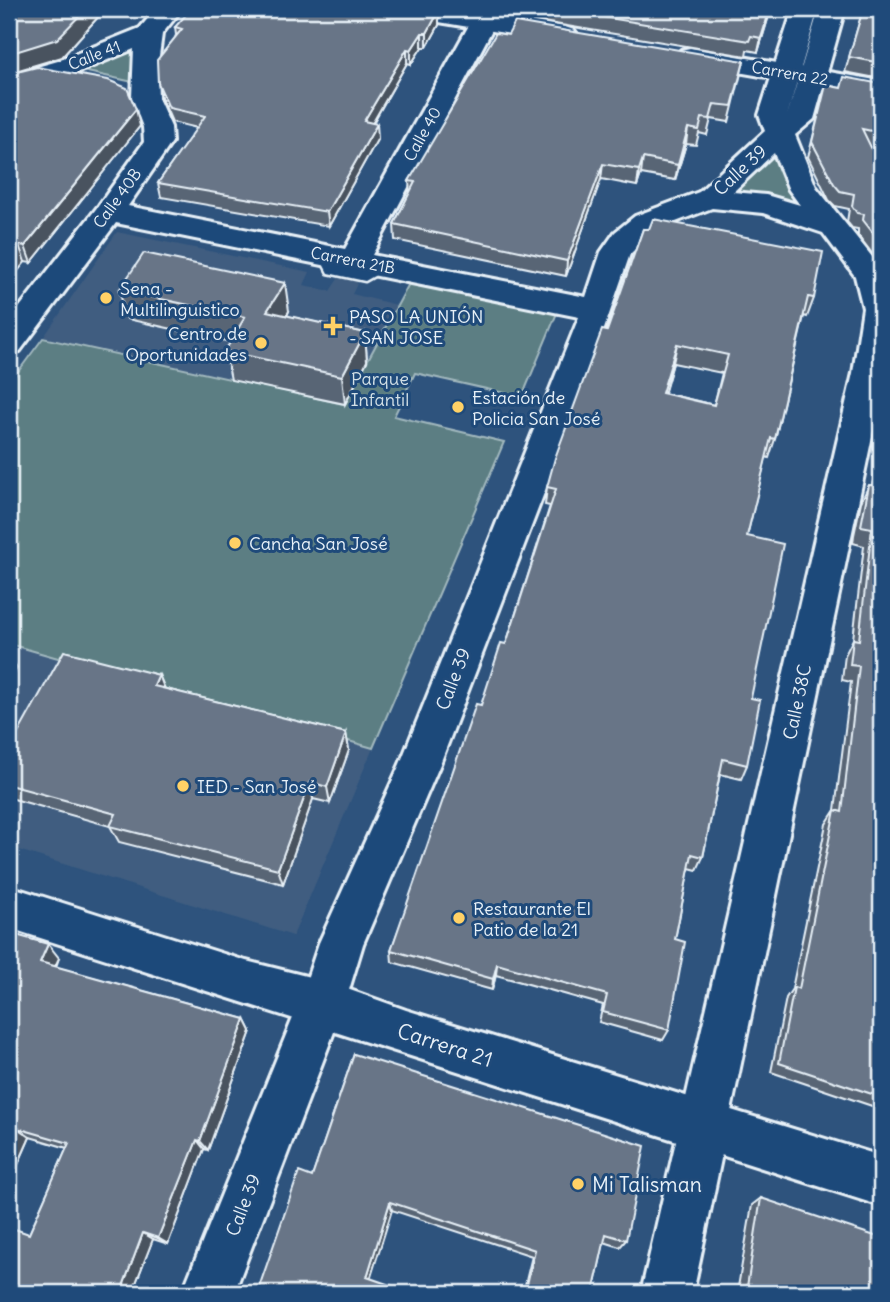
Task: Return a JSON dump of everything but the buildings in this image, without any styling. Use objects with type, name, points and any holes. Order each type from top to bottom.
[{"type":"street","name":"Calle 41","points":[[21,80],[98,55],[149,33],[169,9]]},
{"type":"street","points":[[409,9],[487,15],[593,40]]},
{"type":"street","name":"Calle 39","points":[[778,134],[773,115],[805,9]]},
{"type":"street","name":"Calle 39","points":[[208,1293],[322,1003],[341,943],[420,764],[597,310],[616,251],[645,223],[709,199],[778,134],[800,119],[832,9]]},
{"type":"street","name":"Calle 40","points":[[340,257],[487,15]]},
{"type":"street","name":"Calle 40B","points":[[9,344],[158,142],[157,127],[145,98],[144,70],[149,33]]},
{"type":"street","name":"Carrera 22","points":[[661,51],[881,89]]},
{"type":"street","points":[[21,80],[68,76],[105,83],[145,98]]},
{"type":"street","name":"Calle 38C","points":[[667,1293],[875,374],[879,308],[876,291],[859,258],[803,190],[778,134]]},
{"type":"street","points":[[709,199],[766,204],[833,226]]},
{"type":"street","name":"Carrera 21B","points":[[108,212],[597,310]]},
{"type":"street","name":"Carrera 21","points":[[9,907],[246,982],[322,1003],[405,1033],[703,1128],[881,1181]]},
{"type":"shaded area","name":"Sena - Multilinguistico","points":[[117,232],[310,272],[304,285],[330,291],[340,276],[359,280],[352,294],[397,305],[367,361],[272,340],[288,311],[250,346],[231,380],[43,338]]},
{"type":"shaded area","name":"IED - San José","points":[[9,644],[373,748],[293,936],[9,847]]},
{"type":"green space","points":[[138,42],[133,82],[83,71]]},
{"type":"green space","points":[[774,147],[800,209],[733,193],[765,165]]},
{"type":"green space","name":"Cancha San José","points":[[411,280],[557,313],[522,397],[415,373],[394,416],[504,442],[373,748],[9,644],[9,384],[43,338],[344,404]]},
{"type":"place","name":"Sena - Multilinguistico","points":[[106,298]]},
{"type":"place","name":"PASO LA UNIÓN - SAN JOSE","points":[[333,326]]},
{"type":"place","name":"Centro de Oportunidades","points":[[261,343]]},
{"type":"place","name":"Estación de Policia San José","points":[[458,407]]},
{"type":"place","name":"Cancha San José","points":[[235,543]]},
{"type":"place","name":"IED - San José","points":[[183,786]]},
{"type":"place","name":"Restaurante El Patio de la 21","points":[[459,918]]},
{"type":"place","name":"Mi Talisman","points":[[578,1184]]},
{"type":"park label","name":"Parque Infantil","points":[[380,388]]}]
